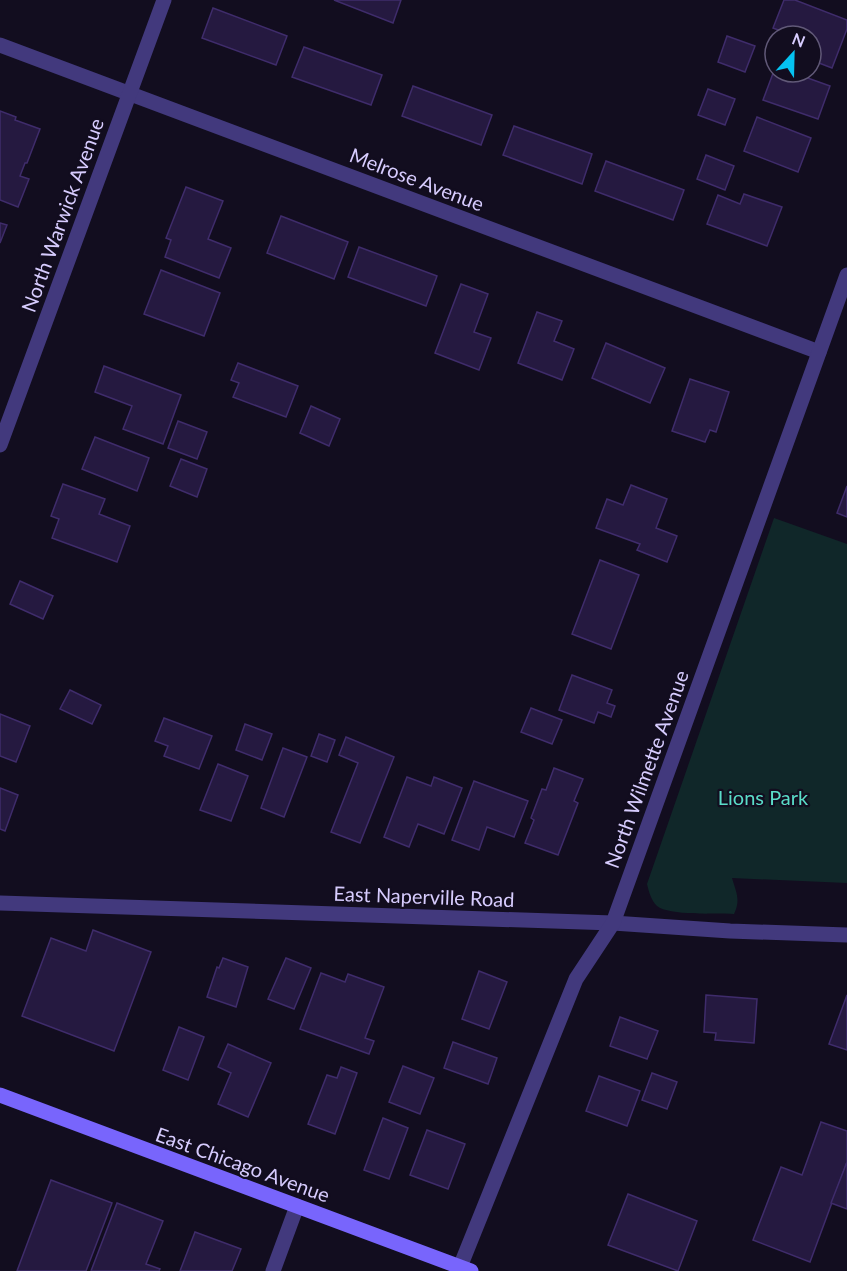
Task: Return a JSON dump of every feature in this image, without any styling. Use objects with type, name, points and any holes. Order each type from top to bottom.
[{"type":"main road","name":"East Chicago Avenue","points":[[0,1095],[465,1269]]},
{"type":"street","name":"North Warwick Avenue","points":[[0,445],[164,0]]},
{"type":"street","name":"Melrose Avenue","points":[[0,45],[819,352]]},
{"type":"street","name":"North Wilmette Avenue","points":[[465,1269],[576,979],[613,923],[847,275]]},
{"type":"street","name":"East Naperville Road","points":[[0,903],[613,923],[730,931],[847,935]]},
{"type":"street","points":[[273,1271],[297,1206]]},
{"type":"green space","name":"Lions Park","points":[[774,518],[847,544],[847,883],[732,878],[737,900],[734,914],[682,913],[663,909],[653,901],[647,884]]},
{"type":"building","points":[[334,0],[401,0],[393,23]]},
{"type":"building","points":[[784,0],[795,0],[847,20],[847,29],[832,68],[823,65],[823,24],[775,24]]},
{"type":"building","points":[[213,8],[287,36],[276,65],[202,38]]},
{"type":"building","points":[[727,36],[755,46],[745,72],[718,62]]},
{"type":"building","points":[[304,47],[382,75],[371,105],[292,77]]},
{"type":"building","points":[[823,83],[830,86],[818,119],[763,100],[769,84]]},
{"type":"building","points":[[413,86],[492,115],[481,145],[402,116]]},
{"type":"building","points":[[708,89],[735,99],[725,125],[698,115]]},
{"type":"building","points":[[0,111],[16,117],[15,120],[40,129],[20,176],[29,179],[18,207],[0,200]]},
{"type":"building","points":[[757,117],[811,138],[798,172],[744,151]]},
{"type":"building","points":[[514,126],[592,154],[582,184],[503,155]]},
{"type":"building","points":[[706,155],[734,166],[725,190],[697,179]]},
{"type":"building","points":[[606,161],[684,190],[673,220],[595,191]]},
{"type":"building","points":[[186,187],[223,201],[208,239],[231,248],[219,278],[165,257],[171,240],[166,238]]},
{"type":"building","points":[[744,194],[782,207],[767,246],[707,224],[718,195],[740,204]]},
{"type":"building","points":[[281,216],[348,242],[334,279],[267,253]]},
{"type":"building","points":[[0,223],[7,225],[0,243]]},
{"type":"building","points":[[359,247],[437,276],[426,306],[348,277]]},
{"type":"building","points":[[161,270],[220,293],[204,336],[144,314]]},
{"type":"building","points":[[461,284],[488,294],[474,332],[491,338],[479,370],[435,353]]},
{"type":"building","points":[[537,312],[562,321],[554,341],[574,349],[562,380],[518,363]]},
{"type":"building","points":[[606,343],[665,368],[650,403],[592,378]]},
{"type":"building","points":[[238,363],[298,386],[286,417],[233,397],[239,383],[231,380]]},
{"type":"building","points":[[104,366],[181,395],[163,444],[123,429],[132,406],[95,392]]},
{"type":"building","points":[[690,379],[729,392],[716,432],[710,430],[705,442],[672,431]]},
{"type":"building","points":[[311,406],[340,419],[329,446],[300,433]]},
{"type":"building","points":[[178,421],[207,432],[197,459],[168,448]]},
{"type":"building","points":[[95,437],[149,458],[137,491],[82,469]]},
{"type":"building","points":[[181,459],[207,469],[197,497],[170,486]]},
{"type":"building","points":[[63,484],[105,499],[99,514],[130,526],[117,562],[52,538],[59,519],[51,516]]},
{"type":"building","points":[[631,485],[667,499],[656,528],[677,536],[667,562],[637,550],[640,544],[596,528],[607,499],[623,505]]},
{"type":"building","points":[[847,486],[847,517],[837,513]]},
{"type":"building","points":[[600,560],[639,575],[611,649],[572,634]]},
{"type":"building","points":[[20,581],[53,596],[43,619],[10,604]]},
{"type":"building","points":[[572,675],[612,690],[607,703],[615,706],[611,717],[598,712],[594,723],[559,710]]},
{"type":"building","points":[[70,690],[101,705],[92,724],[60,709]]},
{"type":"building","points":[[531,708],[562,720],[552,744],[521,732]]},
{"type":"building","points":[[0,714],[30,726],[16,762],[0,756]]},
{"type":"building","points":[[164,718],[212,736],[199,769],[164,756],[168,746],[155,741]]},
{"type":"building","points":[[245,724],[272,734],[262,760],[236,750]]},
{"type":"building","points":[[319,734],[335,740],[327,762],[311,756]]},
{"type":"building","points":[[346,737],[394,757],[360,843],[331,832],[358,763],[339,755]]},
{"type":"building","points":[[283,748],[307,757],[284,817],[261,808]]},
{"type":"building","points":[[218,764],[248,776],[231,821],[200,810]]},
{"type":"building","points":[[554,768],[583,779],[574,801],[578,803],[558,855],[525,843],[542,789],[546,790]]},
{"type":"building","points":[[407,777],[431,786],[434,777],[462,788],[444,834],[418,824],[409,847],[384,837]]},
{"type":"building","points":[[474,781],[528,801],[514,837],[487,827],[479,850],[452,840]]},
{"type":"building","points":[[0,788],[18,795],[5,831],[0,829]]},
{"type":"building","points":[[93,930],[151,952],[114,1051],[22,1016],[51,938],[86,951]]},
{"type":"building","points":[[223,958],[248,967],[236,1007],[207,997],[217,967],[219,968]]},
{"type":"building","points":[[286,958],[311,968],[294,1009],[268,999]]},
{"type":"building","points":[[479,971],[507,982],[489,1029],[462,1019]]},
{"type":"building","points":[[321,973],[345,982],[348,974],[384,987],[365,1038],[374,1041],[369,1054],[300,1029]]},
{"type":"building","points":[[706,995],[757,999],[754,1043],[715,1040],[716,1033],[704,1032]]},
{"type":"building","points":[[847,995],[847,1050],[829,1044]]},
{"type":"building","points":[[620,1017],[658,1031],[647,1059],[610,1046]]},
{"type":"building","points":[[179,1027],[204,1037],[188,1080],[163,1070]]},
{"type":"building","points":[[453,1042],[497,1058],[488,1084],[444,1068]]},
{"type":"building","points":[[228,1044],[271,1063],[248,1117],[218,1104],[231,1073],[218,1067]]},
{"type":"building","points":[[403,1066],[434,1078],[420,1114],[389,1102]]},
{"type":"building","points":[[341,1067],[357,1073],[335,1134],[308,1124],[327,1075],[337,1078]]},
{"type":"building","points":[[652,1073],[677,1082],[667,1109],[642,1100]]},
{"type":"building","points":[[599,1076],[640,1091],[627,1126],[586,1111]]},
{"type":"building","points":[[383,1118],[408,1128],[389,1179],[364,1170]]},
{"type":"building","points":[[821,1122],[847,1131],[847,1162],[810,1262],[753,1240],[781,1167],[802,1175]]},
{"type":"building","points":[[427,1130],[465,1144],[448,1189],[410,1175]]},
{"type":"building","points":[[847,1162],[847,1209],[831,1203]]},
{"type":"building","points":[[51,1180],[112,1203],[86,1271],[17,1271]]},
{"type":"building","points":[[628,1194],[697,1221],[678,1271],[608,1245]]},
{"type":"building","points":[[117,1203],[163,1221],[146,1264],[160,1269],[159,1271],[91,1271]]},
{"type":"building","points":[[195,1232],[241,1249],[232,1271],[180,1271]]}]
